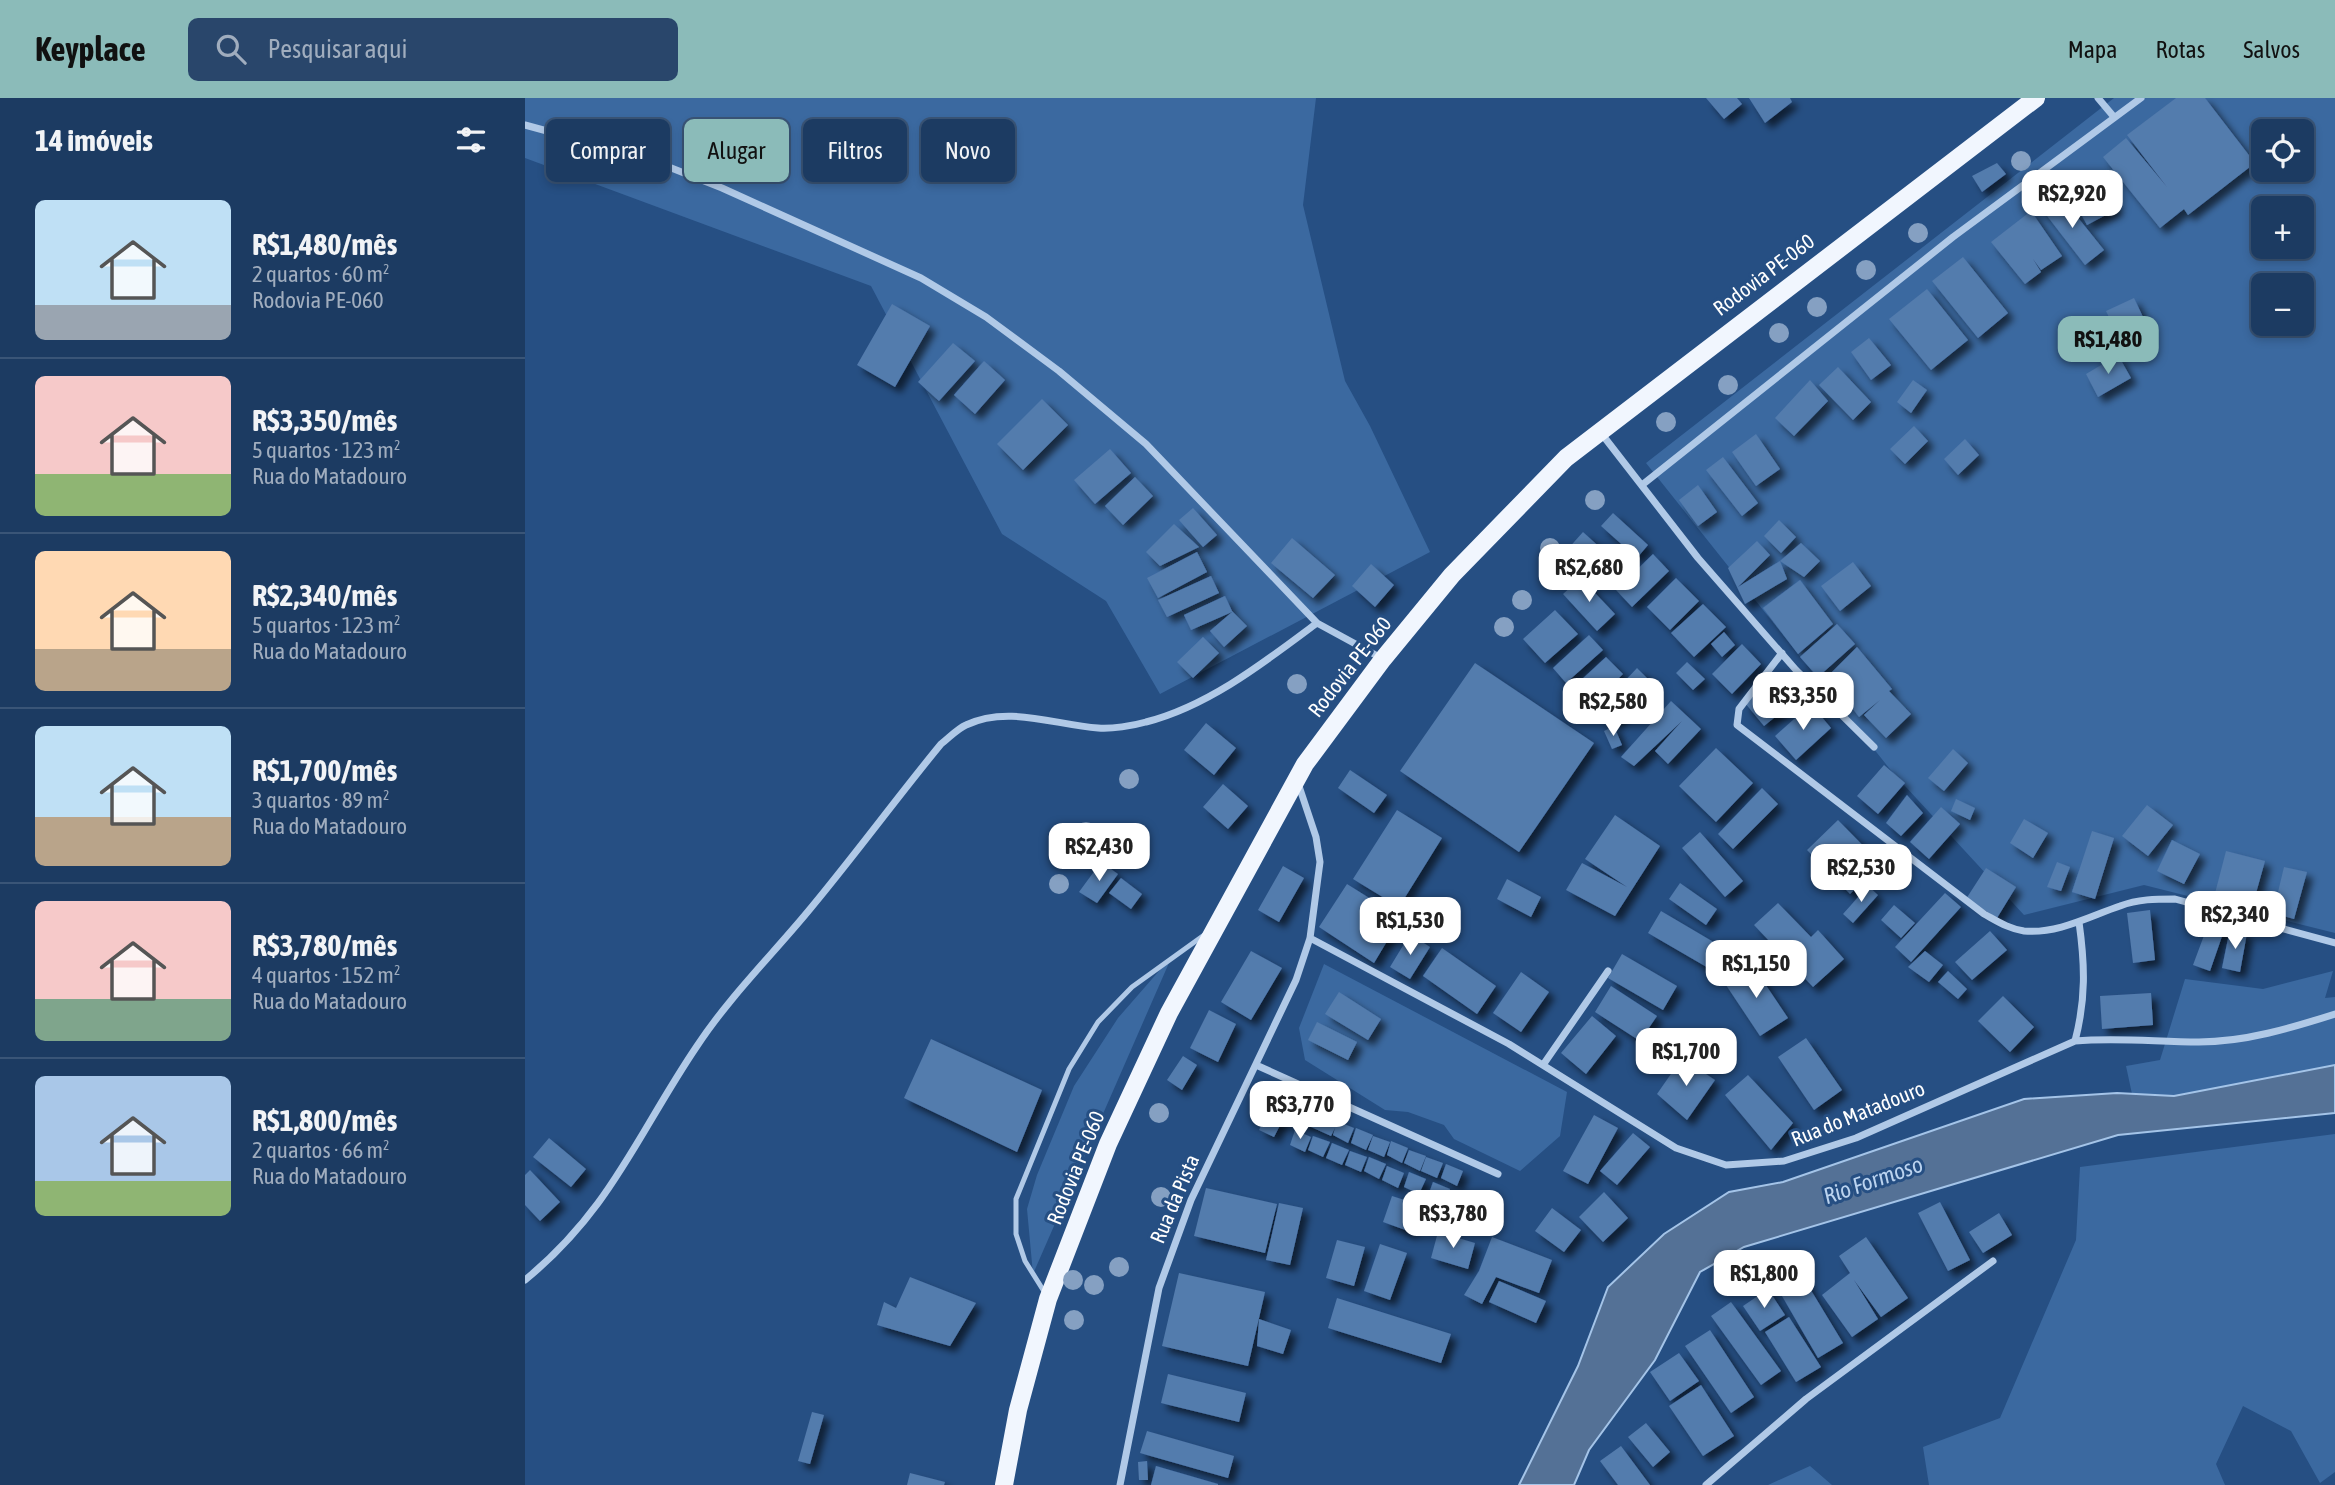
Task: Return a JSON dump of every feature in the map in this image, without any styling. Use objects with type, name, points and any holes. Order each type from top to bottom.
[{"type":"main road","name":"Rodovia PE-060","points":[[1004,1485],[1018,1410],[1048,1299],[1108,1144],[1169,1013],[1297,779],[1383,659],[1489,535],[1566,458],[1599,430],[2036,98]]},
{"type":"street","points":[[2098,98],[2114,117]]},
{"type":"street","points":[[1642,485],[1953,237],[2141,98]]},
{"type":"street","points":[[525,124],[646,158],[722,188],[922,278],[986,317],[1059,371],[1146,444],[1317,623],[1383,659]]},
{"type":"street","points":[[1599,430],[1698,558],[1782,653],[1874,747]]},
{"type":"street","points":[[525,1280],[587,1220],[617,1178],[696,1047],[718,1017],[806,914],[941,744],[963,726],[984,718],[1020,716],[1101,729],[1147,722],[1198,701],[1254,669],[1317,623]]},
{"type":"street","points":[[1782,653],[1739,709],[1737,725],[1984,914],[2006,927],[2026,931],[2079,922],[2122,905],[2148,899],[2175,899],[2335,943]]},
{"type":"street","name":"Rua da Pista","points":[[1120,1485],[1159,1288],[1191,1200],[1296,980],[1310,938],[1320,862],[1311,817],[1297,779]]},
{"type":"street","points":[[2075,1041],[2084,1008],[2086,970],[2079,922]]},
{"type":"street","name":"Rua do Matadouro","points":[[1310,938],[1543,1065],[1676,1149],[1726,1165],[1784,1161],[1856,1138],[2075,1041],[2108,1038],[2200,1042],[2242,1038],[2287,1029],[2335,1014]]},
{"type":"street","points":[[1543,1065],[1608,971]]},
{"type":"street","points":[[1256,1065],[1498,1174]]},
{"type":"street","points":[[1706,1485],[1807,1399],[1993,1261]]},
{"type":"lane","points":[[1048,1299],[1025,1261],[1016,1234],[1016,1199],[1069,1069],[1098,1022],[1132,987],[1215,927]]},
{"type":"shaded area","points":[[525,98],[1316,98],[1303,205],[1345,381],[1370,426],[1430,552],[1160,694],[1106,601],[1002,534],[871,286],[590,182],[670,182],[670,119],[546,119],[546,166],[525,158]]},
{"type":"shaded area","points":[[2114,98],[2335,98],[2335,933],[2144,885],[2024,915],[1893,773],[1646,463]]},
{"type":"shaded area","points":[[1172,956],[1033,1274],[1027,1209],[1037,1175],[1074,1086],[1118,1018]]},
{"type":"shaded area","points":[[1324,964],[1567,1092],[1560,1136],[1520,1171],[1454,1139],[1444,1125],[1408,1112],[1385,1110],[1305,1060],[1299,1028]]},
{"type":"shaded area","points":[[2333,971],[2325,998],[2335,997],[2335,1065],[2173,1096],[2132,1094],[2126,1066],[2160,1060],[2185,979],[2263,989]]},
{"type":"shaded area","points":[[2335,1134],[2335,1472],[2320,1483],[2291,1431],[2243,1406],[2216,1464],[2225,1485],[1929,1485],[1923,1447],[2000,1418],[2076,1240],[2080,1167]]},
{"type":"shaded area","points":[[1810,1466],[1832,1485],[1768,1485]]},
{"type":"water","name":"Rio Formoso","points":[[2335,1065],[2335,1113],[2118,1135],[1744,1247],[1700,1272],[1655,1360],[1589,1450],[1574,1485],[1519,1485],[1578,1366],[1608,1287],[1664,1234],[1729,1192],[1783,1182],[2024,1099],[2117,1093],[2174,1096]]},
{"type":"building","points":[[1706,98],[1737,98],[1742,104],[1724,119]]},
{"type":"building","points":[[1749,98],[1790,98],[1792,102],[1765,123]]},
{"type":"building","points":[[2176,98],[2205,98],[2251,158],[2251,166],[2188,215],[2184,209],[2160,228],[2103,157],[2126,138],[2167,187],[2127,135]]},
{"type":"building","points":[[1997,163],[2006,174],[1982,192],[1972,176]]},
{"type":"building","points":[[2096,172],[2117,209],[2087,225],[2067,188]]},
{"type":"building","points":[[2059,194],[2104,250],[2085,265],[2041,208]]},
{"type":"building","points":[[2031,211],[2062,256],[2041,270],[2033,259],[2041,272],[2025,284],[1991,242]]},
{"type":"building","points":[[1963,257],[2008,313],[1978,338],[1932,281]]},
{"type":"building","points":[[1927,289],[1968,340],[1931,370],[1889,319]]},
{"type":"building","points":[[2134,298],[2143,317],[2115,330],[2106,311]]},
{"type":"building","points":[[892,304],[930,326],[895,387],[857,365]]},
{"type":"building","points":[[1869,338],[1891,365],[1871,380],[1851,352]]},
{"type":"building","points":[[953,343],[975,361],[939,401],[918,382]]},
{"type":"building","points":[[2118,355],[2131,378],[2098,397],[2086,374]]},
{"type":"building","points":[[984,361],[1005,380],[975,414],[954,395]]},
{"type":"building","points":[[1838,367],[1871,402],[1853,420],[1819,385]]},
{"type":"building","points":[[1810,380],[1828,401],[1794,436],[1775,418]]},
{"type":"building","points":[[1913,380],[1927,390],[1911,413],[1897,402]]},
{"type":"building","points":[[1042,399],[1068,425],[1023,470],[997,444]]},
{"type":"building","points":[[1914,426],[1928,441],[1905,464],[1890,449]]},
{"type":"building","points":[[1756,434],[1780,469],[1756,486],[1732,452]]},
{"type":"building","points":[[1965,439],[1979,455],[1958,475],[1944,459]]},
{"type":"building","points":[[1110,449],[1131,473],[1095,504],[1074,480]]},
{"type":"building","points":[[1723,457],[1758,503],[1742,516],[1706,470]]},
{"type":"building","points":[[1135,477],[1153,496],[1123,525],[1105,506]]},
{"type":"building","points":[[1698,485],[1717,512],[1698,526],[1679,500]]},
{"type":"building","points":[[1193,508],[1217,535],[1203,547],[1179,520]]},
{"type":"building","points":[[1613,513],[1648,545],[1637,558],[1601,526]]},
{"type":"building","points":[[1779,520],[1796,537],[1781,553],[1764,536]]},
{"type":"building","points":[[1174,524],[1199,547],[1160,566],[1146,552]]},
{"type":"building","points":[[1583,532],[1615,561],[1598,581],[1566,551]]},
{"type":"building","points":[[1292,538],[1335,575],[1313,598],[1271,563]]},
{"type":"building","points":[[1757,541],[1770,555],[1738,587],[1780,561],[1787,579],[1745,604],[1728,568]]},
{"type":"building","points":[[1801,543],[1820,561],[1804,577],[1780,561]]},
{"type":"building","points":[[1197,552],[1207,572],[1158,598],[1147,578]]},
{"type":"building","points":[[1653,554],[1669,571],[1632,607],[1616,590]]},
{"type":"building","points":[[1853,562],[1871,586],[1840,611],[1821,586]]},
{"type":"building","points":[[1371,564],[1394,585],[1375,607],[1352,586]]},
{"type":"building","points":[[1211,576],[1219,593],[1167,617],[1158,600]]},
{"type":"building","points":[[1581,578],[1615,614],[1597,631],[1563,594]]},
{"type":"building","points":[[1676,578],[1699,601],[1670,630],[1647,607]]},
{"type":"building","points":[[1800,580],[1833,624],[1798,654],[1763,608]]},
{"type":"building","points":[[1225,596],[1232,611],[1247,626],[1224,647],[1210,631],[1232,612],[1191,630],[1184,615]]},
{"type":"building","points":[[1703,604],[1726,627],[1694,657],[1671,633]]},
{"type":"building","points":[[1555,610],[1578,634],[1545,663],[1523,639]]},
{"type":"building","points":[[1837,624],[1855,644],[1818,677],[1800,657]]},
{"type":"building","points":[[1724,632],[1735,645],[1722,657],[1711,644]]},
{"type":"building","points":[[1589,635],[1603,650],[1566,683],[1553,668]]},
{"type":"building","points":[[1203,637],[1219,653],[1193,678],[1177,662]]},
{"type":"building","points":[[1742,644],[1761,664],[1732,694],[1712,674]]},
{"type":"building","points":[[1857,647],[1892,689],[1889,691],[1911,714],[1886,738],[1864,715],[1880,700],[1859,717],[1828,676]]},
{"type":"building","points":[[1606,657],[1623,674],[1597,700],[1579,682]]},
{"type":"building","points":[[1687,662],[1705,679],[1693,690],[1676,673]]},
{"type":"building","points":[[1475,663],[1594,743],[1519,852],[1400,771]]},
{"type":"building","points":[[1637,668],[1651,682],[1615,723],[1599,709]]},
{"type":"building","points":[[1781,674],[1800,697],[1764,726],[1745,703]]},
{"type":"building","points":[[1671,701],[1701,729],[1668,764],[1655,751],[1682,721],[1634,766],[1621,757]]},
{"type":"building","points":[[1811,704],[1831,728],[1796,760],[1775,736]]},
{"type":"building","points":[[1206,723],[1236,748],[1214,775],[1184,750]]},
{"type":"building","points":[[1614,726],[1622,745],[1612,749],[1604,731]]},
{"type":"building","points":[[1716,748],[1753,783],[1716,822],[1679,786]]},
{"type":"building","points":[[1953,749],[1968,763],[1944,791],[1928,778]]},
{"type":"building","points":[[1884,765],[1905,783],[1878,814],[1857,796]]},
{"type":"building","points":[[1350,770],[1387,795],[1374,813],[1338,788]]},
{"type":"building","points":[[1223,784],[1248,806],[1228,829],[1203,807]]},
{"type":"building","points":[[1762,788],[1778,804],[1733,849],[1718,834]]},
{"type":"building","points":[[1907,795],[1923,813],[1901,836],[1886,823]]},
{"type":"building","points":[[1956,799],[1975,808],[1970,820],[1951,811]]},
{"type":"building","points":[[2147,805],[2173,825],[2148,856],[2122,836]]},
{"type":"building","points":[[1941,807],[1960,824],[1929,859],[1910,842]]},
{"type":"building","points":[[1397,810],[1442,838],[1399,907],[1353,879]]},
{"type":"building","points":[[1615,815],[1660,846],[1615,916],[1566,890],[1582,863],[1627,887],[1585,859]]},
{"type":"building","points":[[2024,819],[2048,833],[2033,858],[2010,843]]},
{"type":"building","points":[[1838,820],[1881,864],[1850,894],[1807,850]]},
{"type":"building","points":[[2092,831],[2114,838],[2095,899],[2072,892]]},
{"type":"building","points":[[1700,832],[1743,881],[1725,897],[1682,848]]},
{"type":"building","points":[[2172,840],[2200,854],[2184,884],[2157,871]]},
{"type":"building","points":[[2226,851],[2265,861],[2251,911],[2213,901]]},
{"type":"building","points":[[1101,862],[1118,874],[1097,903],[1079,892]]},
{"type":"building","points":[[2057,862],[2070,867],[2061,891],[2047,887]]},
{"type":"building","points":[[1283,866],[1304,878],[1279,922],[1258,910]]},
{"type":"building","points":[[2284,867],[2307,872],[2294,919],[2273,913]]},
{"type":"building","points":[[1986,868],[2016,887],[1997,918],[1966,899]]},
{"type":"building","points":[[1121,878],[1142,894],[1131,909],[1109,893]]},
{"type":"building","points":[[1507,879],[1541,897],[1531,917],[1497,899]]},
{"type":"building","points":[[1680,883],[1717,909],[1706,925],[1669,899]]},
{"type":"building","points":[[1347,884],[1401,918],[1374,963],[1319,927]]},
{"type":"building","points":[[1868,886],[1878,895],[1853,923],[1843,914]]},
{"type":"building","points":[[1945,893],[1961,907],[1911,962],[1895,947]]},
{"type":"building","points":[[1778,903],[1811,937],[1818,930],[1844,959],[1813,987],[1754,925]]},
{"type":"building","points":[[1894,905],[1915,923],[1901,938],[1881,920]]},
{"type":"building","points":[[2150,910],[2155,960],[2133,963],[2127,913]]},
{"type":"building","points":[[1661,911],[1722,947],[1710,969],[1648,933]]},
{"type":"building","points":[[2212,914],[2228,919],[2210,971],[2193,965]]},
{"type":"building","points":[[2230,929],[2247,933],[2240,972],[2222,968]]},
{"type":"building","points":[[1990,931],[2007,950],[1972,980],[1955,962]]},
{"type":"building","points":[[1410,934],[1430,947],[1410,979],[1390,967]]},
{"type":"building","points":[[1442,948],[1496,986],[1477,1014],[1423,976]]},
{"type":"building","points":[[1251,951],[1282,968],[1251,1020],[1221,1002]]},
{"type":"building","points":[[1925,951],[1943,965],[1929,982],[1908,967]]},
{"type":"building","points":[[1622,954],[1677,986],[1663,1010],[1608,978]]},
{"type":"building","points":[[1751,963],[1788,1018],[1760,1036],[1724,982]]},
{"type":"building","points":[[1948,971],[1967,989],[1958,999],[1938,982]]},
{"type":"building","points":[[1521,972],[1549,992],[1521,1032],[1493,1013]]},
{"type":"building","points":[[1611,986],[1657,1016],[1640,1041],[1595,1012]]},
{"type":"building","points":[[1339,992],[1381,1019],[1368,1040],[1325,1014]]},
{"type":"building","points":[[2151,993],[2153,1025],[2102,1029],[2100,996]]},
{"type":"building","points":[[2003,996],[2034,1027],[2010,1052],[1978,1021]]},
{"type":"building","points":[[1209,1010],[1236,1024],[1218,1062],[1190,1048]]},
{"type":"building","points":[[1592,1016],[1616,1036],[1586,1074],[1561,1053]]},
{"type":"building","points":[[1317,1022],[1357,1042],[1348,1060],[1308,1040]]},
{"type":"building","points":[[1806,1038],[1842,1090],[1814,1110],[1778,1057]]},
{"type":"building","points":[[931,1039],[1042,1090],[1017,1152],[904,1098]]},
{"type":"building","points":[[1183,1056],[1197,1065],[1182,1090],[1167,1080]]},
{"type":"building","points":[[1682,1058],[1715,1080],[1687,1120],[1657,1094]]},
{"type":"building","points":[[1748,1075],[1793,1123],[1771,1150],[1725,1095]]},
{"type":"building","points":[[1274,1099],[1289,1108],[1274,1137],[1259,1130]]},
{"type":"building","points":[[1305,1108],[1354,1128],[1348,1143],[1333,1135],[1335,1128],[1331,1136],[1300,1122]]},
{"type":"building","points":[[1594,1115],[1618,1128],[1588,1184],[1563,1171]]},
{"type":"building","points":[[1356,1128],[1373,1135],[1366,1150],[1351,1143]]},
{"type":"building","points":[[1295,1130],[1311,1137],[1305,1152],[1290,1145]]},
{"type":"building","points":[[1633,1133],[1650,1147],[1617,1185],[1600,1171]]},
{"type":"building","points":[[1313,1136],[1330,1142],[1323,1157],[1308,1150]]},
{"type":"building","points":[[1373,1136],[1390,1142],[1384,1157],[1368,1150]]},
{"type":"building","points":[[549,1138],[586,1169],[571,1187],[533,1157]]},
{"type":"building","points":[[1391,1141],[1408,1148],[1402,1163],[1387,1155]]},
{"type":"building","points":[[1332,1143],[1349,1150],[1342,1165],[1326,1158]]},
{"type":"building","points":[[1409,1150],[1426,1156],[1420,1171],[1404,1163]]},
{"type":"building","points":[[1350,1151],[1367,1157],[1361,1172],[1345,1165]]},
{"type":"building","points":[[1369,1157],[1386,1164],[1379,1179],[1364,1171]]},
{"type":"building","points":[[1426,1157],[1443,1163],[1437,1178],[1421,1171]]},
{"type":"building","points":[[1446,1164],[1463,1171],[1457,1186],[1441,1178]]},
{"type":"building","points":[[1387,1166],[1404,1173],[1398,1188],[1382,1180]]},
{"type":"building","points":[[530,1170],[560,1202],[540,1221],[525,1205],[525,1175]]},
{"type":"building","points":[[1409,1172],[1426,1179],[1419,1194],[1404,1187]]},
{"type":"building","points":[[1433,1182],[1450,1189],[1444,1204],[1428,1196]]},
{"type":"building","points":[[1206,1188],[1277,1204],[1265,1253],[1194,1236]]},
{"type":"building","points":[[1604,1192],[1628,1218],[1603,1242],[1579,1217]]},
{"type":"building","points":[[1392,1196],[1420,1205],[1411,1232],[1383,1222]]},
{"type":"building","points":[[1940,1202],[1970,1260],[1948,1271],[1918,1213]]},
{"type":"building","points":[[1279,1203],[1303,1208],[1290,1265],[1266,1260]]},
{"type":"building","points":[[1552,1208],[1581,1230],[1564,1252],[1535,1231]]},
{"type":"building","points":[[1999,1213],[2012,1235],[1983,1253],[1969,1232]]},
{"type":"building","points":[[1438,1232],[1475,1243],[1468,1269],[1431,1258]]},
{"type":"building","points":[[1492,1237],[1552,1260],[1539,1293],[1496,1277],[1482,1304],[1464,1295],[1479,1271]]},
{"type":"building","points":[[1866,1237],[1908,1298],[1881,1317],[1854,1280],[1878,1319],[1852,1337],[1822,1295],[1850,1273],[1839,1256]]},
{"type":"building","points":[[1337,1240],[1365,1247],[1354,1286],[1326,1278]]},
{"type":"building","points":[[1380,1244],[1407,1253],[1390,1300],[1364,1291]]},
{"type":"building","points":[[1179,1273],[1265,1292],[1248,1366],[1162,1346]]},
{"type":"building","points":[[910,1277],[976,1303],[950,1346],[877,1325],[884,1302],[896,1308]]},
{"type":"building","points":[[1499,1281],[1546,1301],[1536,1323],[1489,1302]]},
{"type":"building","points":[[1806,1282],[1843,1343],[1818,1358],[1782,1296]]},
{"type":"building","points":[[1768,1289],[1785,1315],[1760,1331],[1743,1306]]},
{"type":"building","points":[[1337,1298],[1451,1334],[1441,1363],[1328,1328]]},
{"type":"building","points":[[1731,1302],[1781,1371],[1761,1385],[1711,1316]]},
{"type":"building","points":[[1789,1317],[1821,1367],[1796,1382],[1765,1332]]},
{"type":"building","points":[[1259,1319],[1291,1330],[1283,1354],[1257,1346]]},
{"type":"building","points":[[1710,1330],[1754,1397],[1731,1413],[1685,1346]]},
{"type":"building","points":[[1679,1353],[1699,1381],[1670,1401],[1650,1372]]},
{"type":"building","points":[[1168,1374],[1246,1393],[1239,1422],[1161,1403]]},
{"type":"building","points":[[1701,1385],[1734,1436],[1703,1456],[1669,1406]]},
{"type":"building","points":[[812,1412],[824,1415],[810,1464],[798,1461]]},
{"type":"building","points":[[1646,1423],[1670,1452],[1653,1467],[1628,1437]]},
{"type":"building","points":[[1147,1431],[1234,1456],[1228,1478],[1140,1453]]},
{"type":"building","points":[[1621,1446],[1650,1485],[1618,1485],[1600,1461]]},
{"type":"building","points":[[1147,1461],[1148,1480],[1139,1480],[1138,1462]]},
{"type":"building","points":[[1156,1466],[1218,1484],[1218,1485],[1151,1485]]},
{"type":"building","points":[[910,1473],[945,1482],[944,1485],[907,1485]]}]
